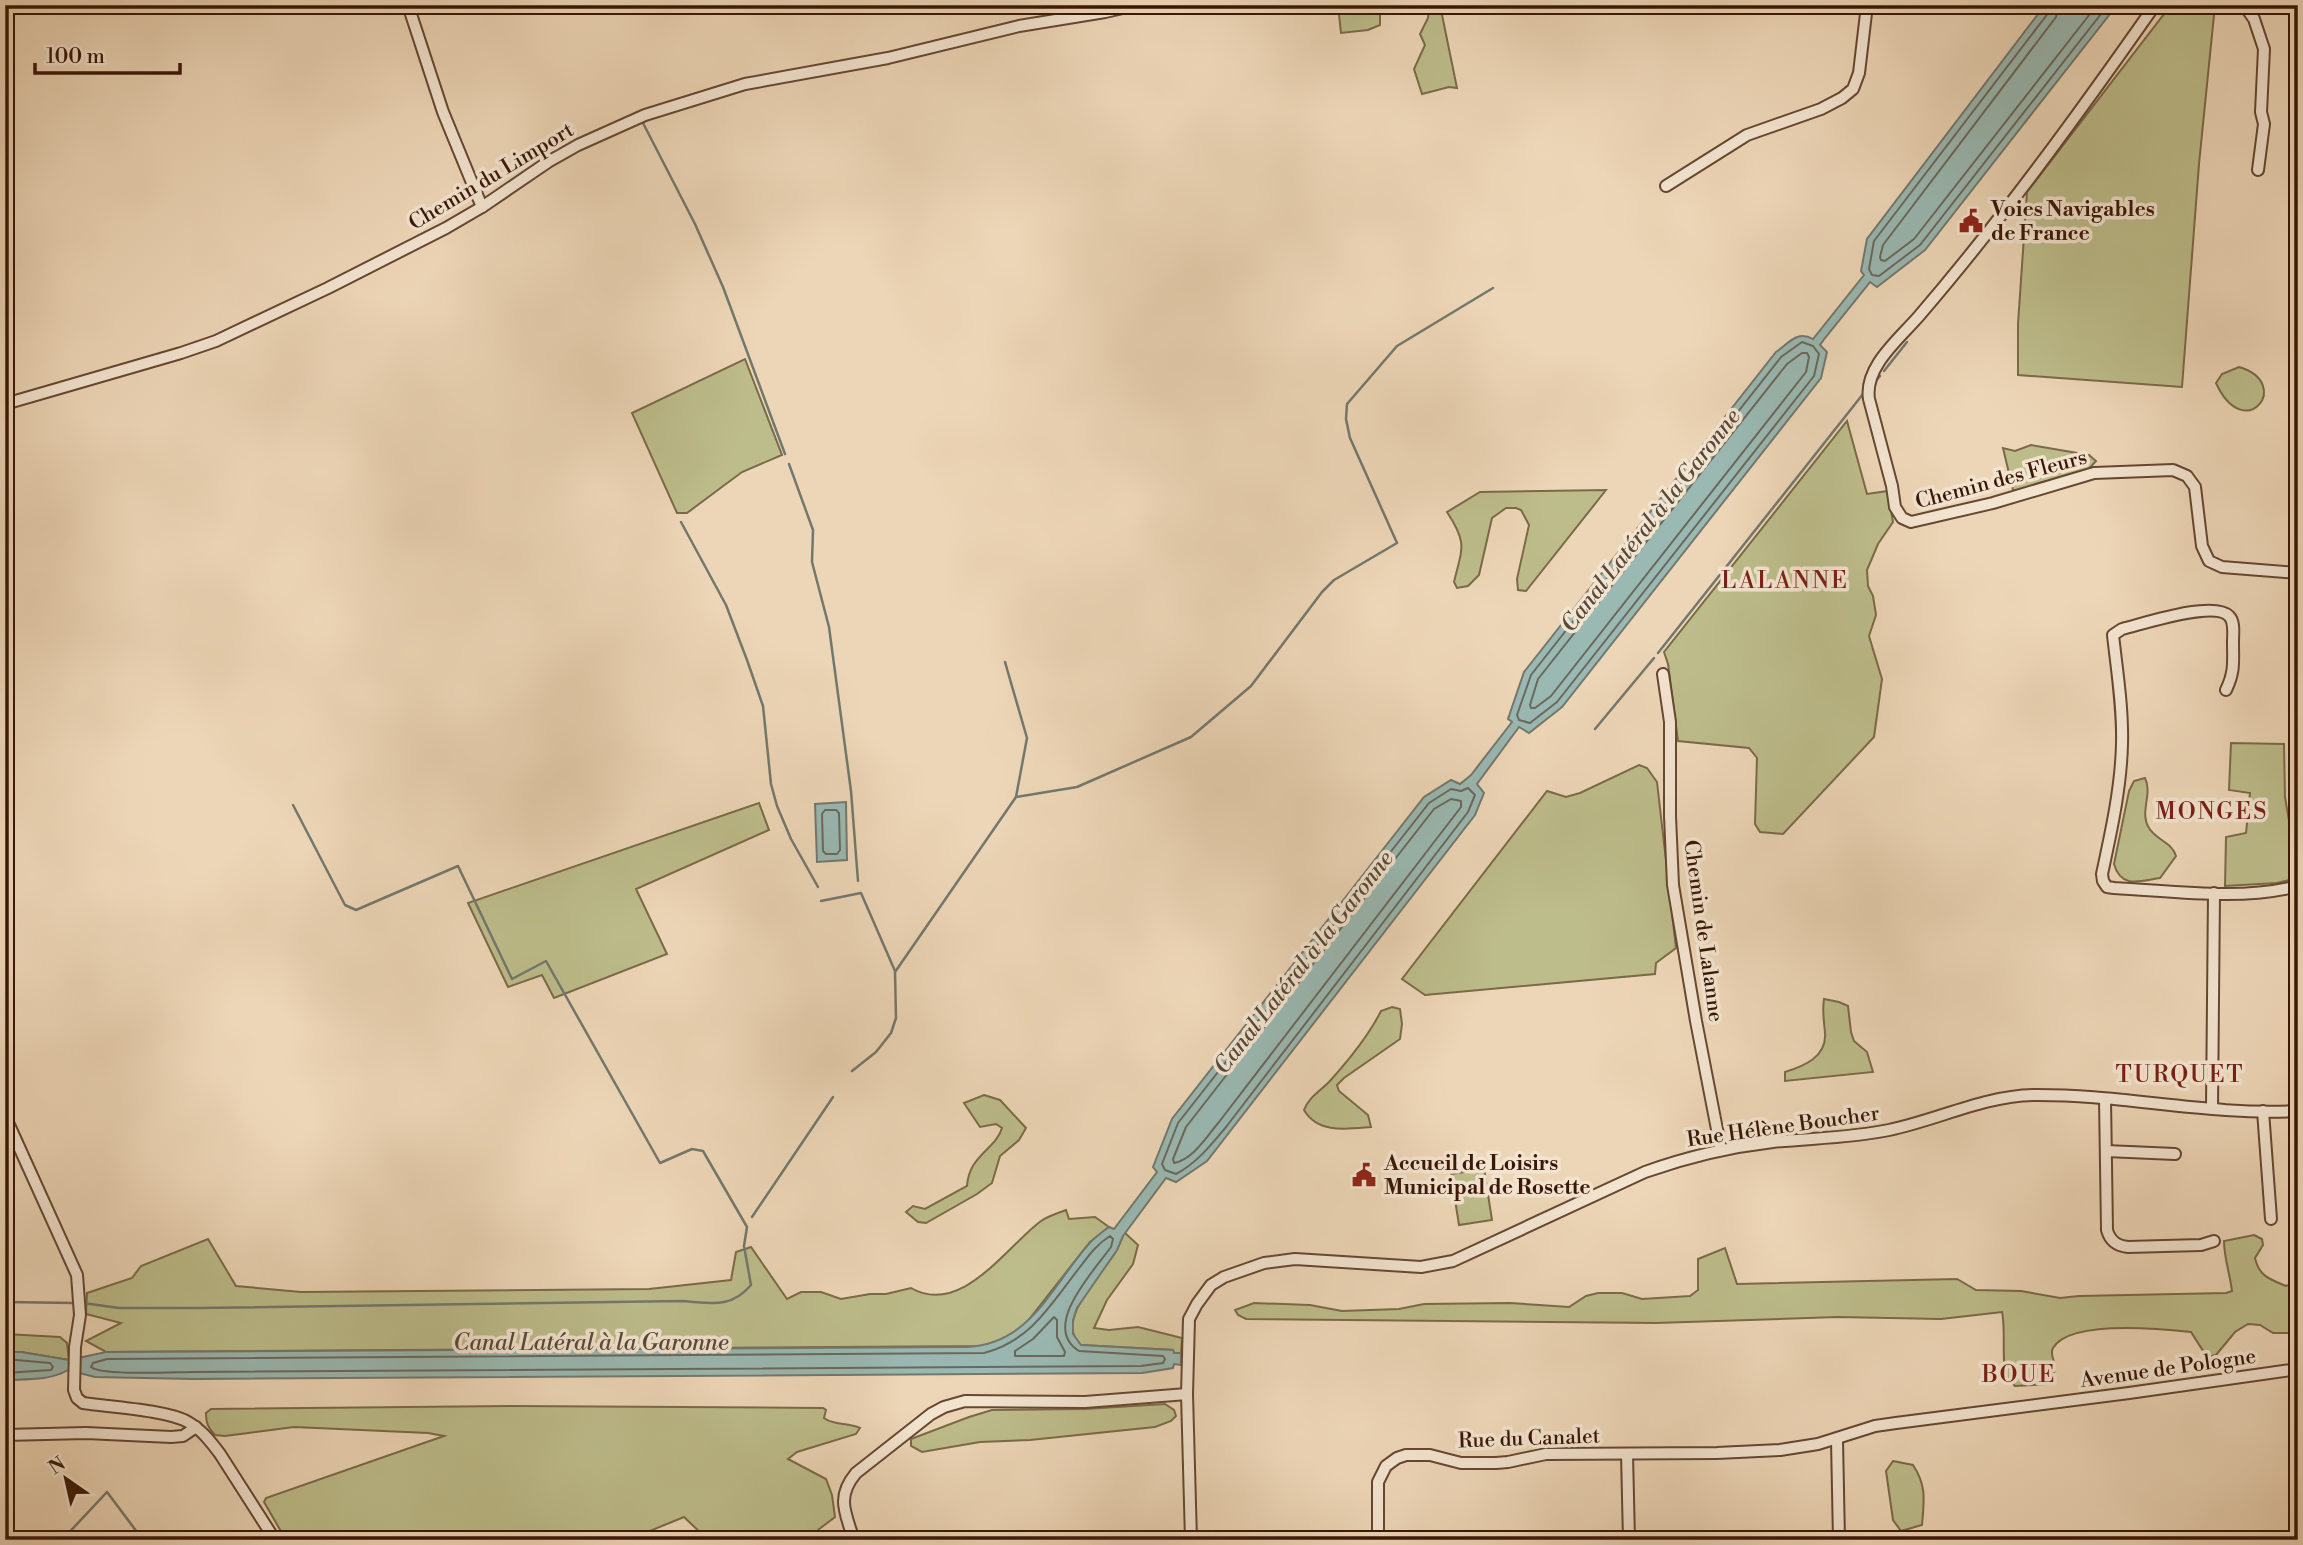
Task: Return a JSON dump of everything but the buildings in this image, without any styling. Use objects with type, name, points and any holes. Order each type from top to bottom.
[{"type":"street","points":[[408,5],[443,112],[482,207]]},
{"type":"street","name":"Chemin du Limport","points":[[5,404],[216,341],[446,228],[578,145],[645,116],[723,89],[888,58],[1019,26],[1136,5]]},
{"type":"street","points":[[1666,186],[1747,135],[1821,109],[1847,95],[1856,83],[1859,73],[1867,5]]},
{"type":"street","name":"Chemin des Fleurs","points":[[2155,5],[2078,115],[1980,243],[1871,375],[1867,387],[1895,507],[1898,514],[1911,522],[1959,512],[2094,473],[2165,469],[2181,472],[2192,481],[2202,545],[2209,561],[2222,567],[2298,573]]},
{"type":"street","points":[[2244,5],[2254,19],[2264,49],[2261,112],[2264,124],[2258,170]]},
{"type":"street","points":[[2226,690],[2233,674],[2233,622],[2221,611],[2202,610],[2122,629],[2113,635],[2121,707],[2122,745],[2103,881],[2107,887],[2114,888],[2214,893],[2263,892],[2298,886]]},
{"type":"street","name":"Chemin de Lalanne","points":[[1663,674],[1670,722],[1670,816],[1674,885],[1721,1150]]},
{"type":"street","points":[[2212,1108],[2214,893]]},
{"type":"street","name":"Rue Hélène Boucher","points":[[1188,1394],[1189,1319],[1196,1304],[1211,1285],[1245,1269],[1275,1261],[1295,1259],[1422,1267],[1453,1261],[1645,1172],[1685,1158],[1773,1142],[1889,1130],[2009,1097],[2034,1095],[2212,1108],[2298,1111]]},
{"type":"street","points":[[2105,1099],[2107,1230],[2112,1241],[2128,1247],[2201,1245],[2214,1241]]},
{"type":"street","points":[[2263,1111],[2271,1219]]},
{"type":"street","points":[[5,1116],[77,1275],[80,1315],[75,1347],[74,1381],[77,1398],[83,1404],[177,1417],[196,1427],[220,1454],[275,1540]]},
{"type":"street","points":[[2106,1151],[2175,1154]]},
{"type":"street","name":"Avenue de Pologne","points":[[1837,1440],[1875,1426],[2298,1369]]},
{"type":"street","points":[[854,1540],[843,1504],[847,1484],[865,1465],[944,1407],[965,1401],[1085,1402],[1188,1394],[1191,1540]]},
{"type":"street","points":[[5,1435],[86,1433],[172,1437],[183,1436],[196,1427]]},
{"type":"street","points":[[1837,1440],[1839,1540]]},
{"type":"street","name":"Rue du Canalet","points":[[1378,1540],[1378,1482],[1383,1469],[1398,1458],[1430,1455],[1461,1463],[1496,1463],[1546,1454],[1780,1450],[1837,1440]]},
{"type":"street","points":[[1627,1454],[1629,1540]]},
{"type":"green space","points":[[1338,5],[1380,5],[1380,25],[1368,30],[1341,33]]},
{"type":"green space","points":[[1429,5],[1440,5],[1457,88],[1449,87],[1422,94],[1414,69],[1425,45],[1420,34],[1428,18]]},
{"type":"green space","points":[[2171,5],[2215,5],[2199,164],[2182,387],[2018,375],[2018,324],[2027,192]]},
{"type":"green space","points":[[745,359],[782,455],[742,472],[687,513],[677,513],[632,413]]},
{"type":"green space","points":[[2239,367],[2255,375],[2263,385],[2264,396],[2259,405],[2251,410],[2240,409],[2228,401],[2216,383],[2222,374]]},
{"type":"green space","points":[[1847,421],[1867,494],[1888,491],[1893,522],[1878,544],[1867,570],[1868,586],[1873,596],[1876,615],[1869,636],[1882,679],[1874,737],[1783,834],[1760,832],[1755,824],[1757,758],[1749,748],[1678,741],[1664,652]]},
{"type":"green space","points":[[2031,445],[2089,455],[2096,461],[2086,472],[2014,494],[2003,448],[2015,451]]},
{"type":"green space","points":[[1606,490],[1526,591],[1518,590],[1517,579],[1529,525],[1521,510],[1516,508],[1506,508],[1492,518],[1479,575],[1468,586],[1457,588],[1454,582],[1461,553],[1461,539],[1447,512],[1480,492]]},
{"type":"green space","points":[[2231,743],[2284,744],[2285,797],[2291,833],[2298,833],[2298,878],[2277,883],[2225,886],[2226,837],[2246,833],[2250,793],[2229,790]]},
{"type":"green space","points":[[1639,765],[1647,768],[1657,782],[1676,948],[1656,963],[1655,974],[1425,995],[1402,979],[1547,791],[1566,797]]},
{"type":"green space","points":[[2145,778],[2148,790],[2146,822],[2152,832],[2171,847],[2176,856],[2160,878],[2132,882],[2121,877],[2114,864],[2129,791],[2134,781]]},
{"type":"green space","points":[[759,803],[769,830],[636,889],[667,954],[554,998],[542,975],[508,987],[468,903]]},
{"type":"green space","points":[[1824,999],[1848,1006],[1854,1041],[1867,1052],[1873,1072],[1785,1081],[1785,1072],[1807,1063],[1822,1048],[1825,1041]]},
{"type":"green space","points":[[1392,1007],[1400,1009],[1400,1039],[1337,1085],[1339,1091],[1368,1115],[1371,1127],[1334,1128],[1317,1123],[1304,1110],[1309,1102],[1350,1057],[1381,1011]]},
{"type":"green space","points":[[984,1095],[1000,1100],[1026,1128],[1019,1140],[1000,1156],[992,1183],[926,1223],[918,1222],[906,1212],[913,1206],[925,1209],[967,1186],[972,1167],[999,1135],[1002,1128],[996,1124],[980,1127],[964,1103]]},
{"type":"green space","points":[[1484,1169],[1492,1220],[1459,1225],[1451,1174]]},
{"type":"green space","points":[[1066,1210],[1069,1219],[1095,1217],[1109,1227],[1090,1242],[1023,1327],[1005,1338],[983,1346],[106,1352],[86,1341],[121,1323],[86,1314],[87,1293],[132,1278],[141,1266],[208,1239],[236,1286],[301,1292],[649,1289],[731,1280],[736,1252],[751,1247],[787,1299],[801,1292],[821,1292],[841,1299],[911,1288],[930,1295],[947,1293],[965,1286],[982,1275],[1041,1221]]},
{"type":"green space","points":[[1124,1232],[1138,1245],[1133,1264],[1107,1300],[1094,1328],[1109,1330],[1138,1327],[1182,1338],[1181,1353],[1174,1353],[1173,1350],[1081,1345],[1074,1335],[1076,1311],[1115,1253]]},
{"type":"green space","points":[[2254,1235],[2262,1239],[2263,1245],[2255,1258],[2262,1273],[2286,1286],[2298,1281],[2298,1333],[2273,1333],[2260,1325],[2248,1324],[2235,1332],[2216,1355],[2207,1357],[2191,1332],[2097,1329],[2063,1339],[2053,1348],[2055,1369],[2049,1384],[2015,1386],[2008,1378],[2004,1365],[2002,1312],[1941,1319],[1838,1317],[1656,1323],[1246,1319],[1235,1310],[1254,1303],[1310,1305],[1342,1311],[1399,1309],[1424,1304],[1510,1303],[1569,1307],[1586,1296],[1598,1293],[1622,1293],[1642,1299],[1690,1296],[1698,1290],[1698,1259],[1725,1248],[1737,1284],[1957,1279],[1976,1290],[2021,1291],[2060,1298],[2226,1293],[2232,1291],[2224,1241]]},
{"type":"green space","points":[[5,1334],[60,1337],[67,1343],[69,1360],[5,1352]]},
{"type":"green space","points":[[1165,1404],[1174,1410],[1176,1416],[1171,1421],[1155,1427],[1030,1440],[980,1442],[922,1452],[911,1446],[911,1439],[992,1410],[1085,1409]]},
{"type":"green space","points":[[513,1406],[823,1408],[826,1410],[824,1418],[860,1428],[856,1434],[797,1452],[788,1459],[826,1479],[832,1495],[835,1517],[818,1530],[816,1540],[708,1540],[684,1517],[635,1537],[636,1540],[286,1540],[264,1502],[266,1498],[444,1436],[294,1427],[225,1436],[215,1435],[206,1417],[206,1413],[211,1409]]},
{"type":"green space","points":[[1893,1461],[1913,1465],[1921,1480],[1924,1494],[1922,1525],[1901,1531],[1893,1520],[1886,1471]]},
{"type":"water","name":"Canal Latéral à la Garonne","points":[[2045,5],[2117,5],[1925,250],[1877,287],[1870,282],[1825,338],[1820,345],[1827,352],[1821,378],[1562,707],[1529,733],[1519,727],[1477,784],[1484,793],[1475,815],[1207,1161],[1176,1182],[1166,1178],[1123,1236],[1117,1250],[1077,1308],[1073,1320],[1073,1334],[1081,1345],[1173,1350],[1174,1353],[1181,1353],[1181,1365],[1174,1364],[1173,1368],[1142,1373],[194,1379],[95,1377],[68,1370],[46,1378],[5,1380],[5,1352],[69,1360],[106,1352],[968,1347],[1008,1336],[1038,1310],[1090,1242],[1109,1227],[1114,1229],[1157,1172],[1153,1167],[1172,1119],[1424,797],[1451,780],[1460,784],[1471,775],[1512,722],[1508,719],[1524,672],[1776,352],[1798,337],[1813,339],[1864,275],[1861,271],[1867,239]]},
{"type":"water","points":[[846,802],[847,860],[817,862],[815,804]]},
{"type":"waterway","points":[[643,123],[695,224],[723,287],[785,454]]},
{"type":"waterway","points":[[852,1071],[876,1052],[891,1033],[896,1018],[895,972],[1016,797],[1077,787],[1191,737],[1251,686],[1334,580],[1397,543],[1350,438],[1346,419],[1347,404],[1397,346],[1493,288]]},
{"type":"waterway","points":[[1884,371],[1907,342]]},
{"type":"waterway","points":[[1874,383],[1880,376]]},
{"type":"waterway","points":[[1658,653],[1863,394]]},
{"type":"waterway","points":[[789,464],[813,530],[812,562],[829,627],[851,791],[858,881]]},
{"type":"waterway","points":[[681,522],[726,605],[747,660],[763,706],[771,784],[777,806],[791,839],[818,887]]},
{"type":"waterway","points":[[1595,729],[1654,658]]},
{"type":"waterway","points":[[1005,662],[1027,738],[1016,797]]},
{"type":"waterway","points":[[83,1303],[119,1308],[682,1301],[720,1303],[736,1298],[751,1285],[744,1246],[747,1227],[703,1151],[692,1149],[660,1163],[546,961],[512,979],[458,866],[356,910],[345,905],[293,805]]},
{"type":"waterway","points":[[821,901],[861,893],[895,971]]},
{"type":"waterway","points":[[752,1217],[833,1097]]},
{"type":"waterway","points":[[5,1302],[75,1303]]},
{"type":"waterway","points":[[62,1540],[107,1492],[143,1540]]},
{"type":"place","name":"Voies Navigables de France","points":[[1971,221]]},
{"type":"place","name":"Accueil de Loisirs Municipal de Rosette","points":[[1364,1175]]},
{"type":"district","name":"LALANNE","points":[[1785,580]]},
{"type":"district","name":"MONGES","points":[[2212,811]]},
{"type":"district","name":"TURQUET","points":[[2180,1074]]},
{"type":"district","name":"BOUE","points":[[2019,1374]]}]
